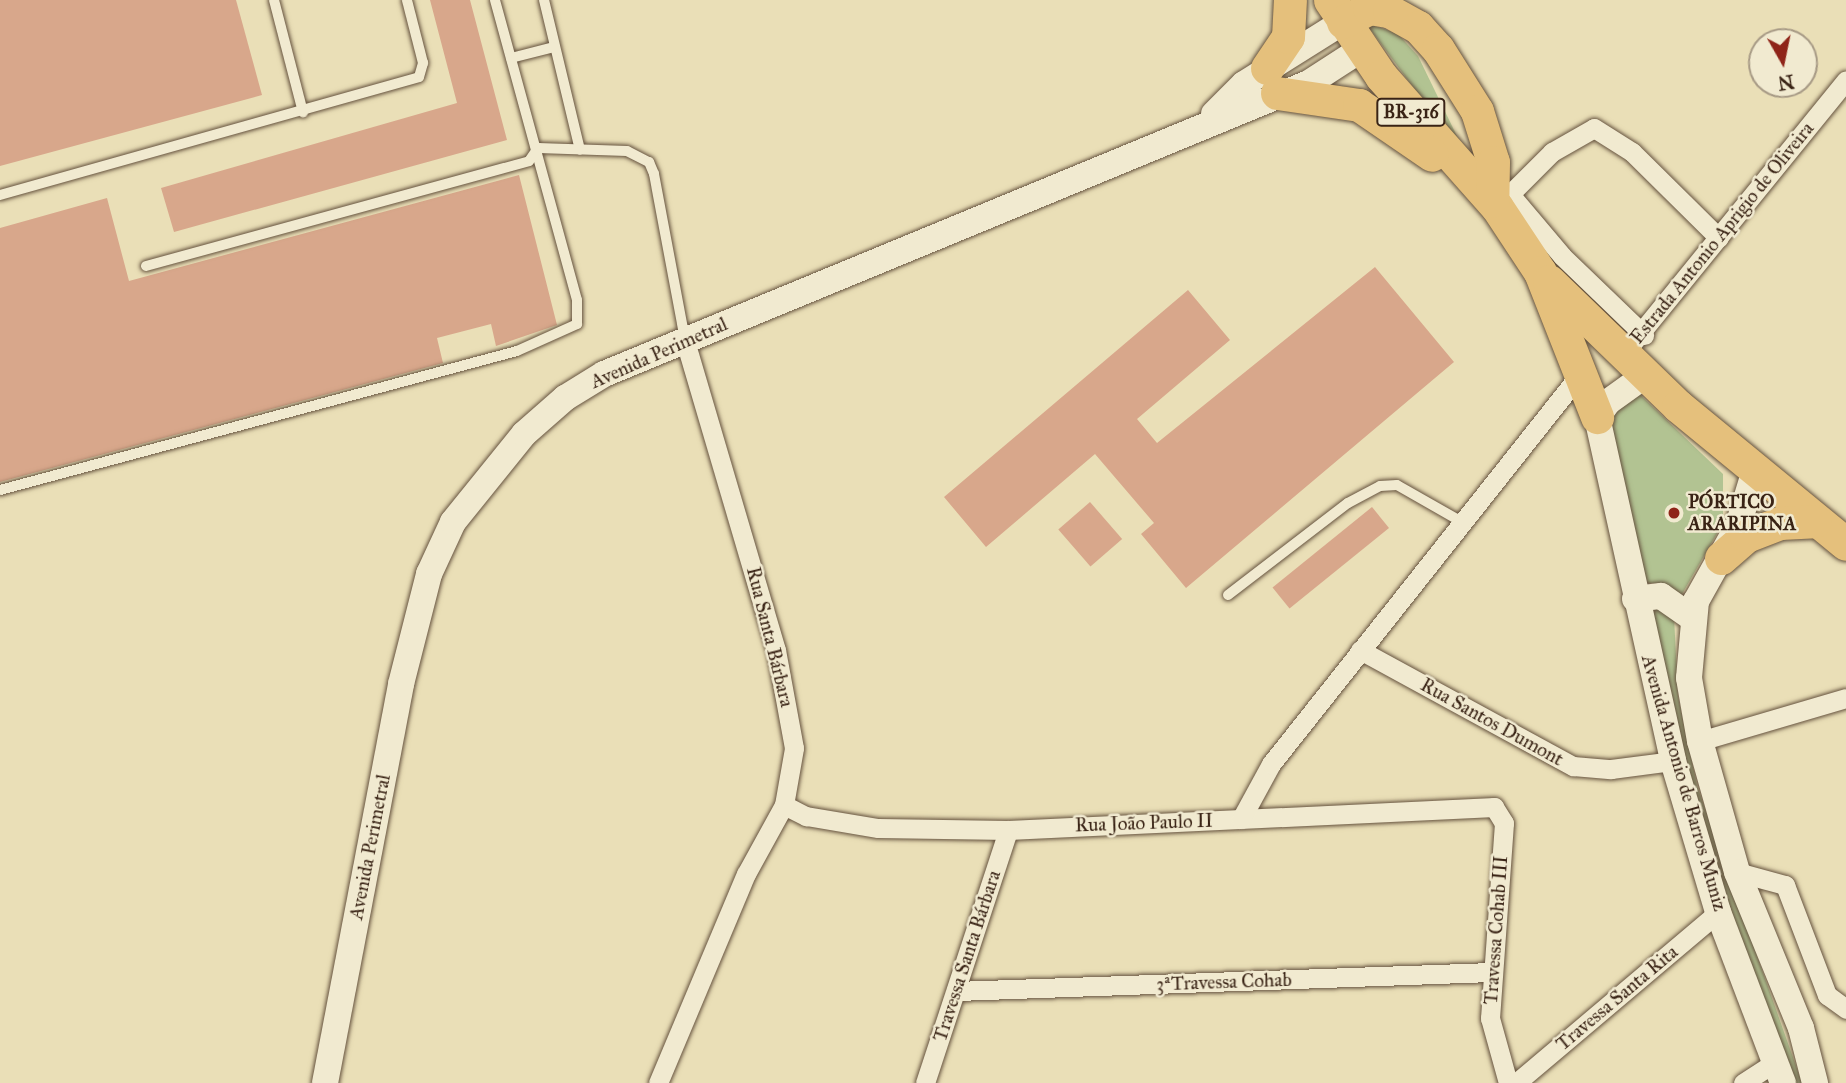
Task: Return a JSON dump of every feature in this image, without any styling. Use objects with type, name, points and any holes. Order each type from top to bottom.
[{"type":"highway","points":[[1290,0],[1288,37],[1272,80],[1359,105],[1463,173]]},
{"type":"highway","points":[[1337,11],[1369,8],[1390,11],[1418,27],[1438,49],[1477,111],[1493,162],[1499,200]]},
{"type":"highway","name":"BR-316","points":[[1337,11],[1363,48],[1463,173],[1499,200],[1540,272],[1639,354],[1755,470],[1846,544]]},
{"type":"highway","points":[[1540,272],[1597,417]]},
{"type":"highway","points":[[1721,558],[1746,536],[1780,523],[1815,521]]},
{"type":"main road","points":[[1272,80],[1337,11]]},
{"type":"main road","points":[[1272,80],[1332,72],[1363,48]]},
{"type":"main road","name":"Avenida Perimetral","points":[[325,1083],[410,641],[429,575],[453,522],[483,478],[565,398],[604,374],[1209,121],[1227,97],[1272,80]]},
{"type":"main road","points":[[1597,417],[1639,354]]},
{"type":"main road","name":"Avenida Antonio de Barros Muniz","points":[[1597,417],[1635,599],[1673,761],[1718,912],[1780,1072]]},
{"type":"main road","name":"Avenida Antonio de Barros Muniz","points":[[1755,470],[1748,503],[1696,601],[1692,618],[1689,678],[1700,741],[1737,872],[1801,1028],[1815,1083]]},
{"type":"main road","points":[[1635,599],[1661,596],[1692,618]]},
{"type":"street","name":"Estrada Antonio Aprigio de Oliveira","points":[[1639,354],[1719,238],[1846,80]]},
{"type":"street","points":[[1639,354],[1562,256],[1499,200],[1552,152],[1594,128],[1632,152],[1719,238]]},
{"type":"street","name":"Rua Santa Bárbara","points":[[658,1083],[746,874],[784,805],[794,748],[776,650],[685,340]]},
{"type":"street","points":[[1241,819],[1271,764],[1581,373]]},
{"type":"street","name":"Rua Santos Dumont","points":[[1360,650],[1573,766],[1611,769],[1673,761]]},
{"type":"street","points":[[1700,741],[1846,698]]},
{"type":"street","name":"Rua João Paulo II","points":[[784,805],[806,817],[878,828],[1008,830],[1483,805],[1502,816]]},
{"type":"street","name":"Travessa Cohab III","points":[[1502,816],[1490,1018],[1508,1083]]},
{"type":"street","name":"Travessa Santa Bárbara","points":[[925,1083],[1008,830]]},
{"type":"street","points":[[1737,872],[1785,885],[1827,995],[1846,1009]]},
{"type":"street","name":"Travessa Santa Rita","points":[[1516,1083],[1718,912]]},
{"type":"street","name":"3ªTravessa Cohab","points":[[956,991],[1491,972]]},
{"type":"street","points":[[1745,1083],[1780,1072]]},
{"type":"lane","points":[[274,0],[303,112]]},
{"type":"lane","points":[[0,195],[303,112],[419,77],[423,62],[407,0]]},
{"type":"lane","points":[[0,490],[517,351],[568,332],[579,317],[577,300],[538,148],[495,0]]},
{"type":"lane","points":[[544,0],[580,150]]},
{"type":"lane","points":[[511,58],[554,47]]},
{"type":"lane","points":[[538,148],[628,151],[649,162],[685,340]]},
{"type":"lane","points":[[146,266],[529,161],[538,148]]},
{"type":"lane","points":[[1228,595],[1348,503],[1380,486],[1396,485],[1462,522]]},
{"type":"green space","points":[[1365,22],[1398,34],[1418,56],[1472,167]]},
{"type":"green space","points":[[1633,388],[1723,474],[1723,523],[1678,601],[1659,583],[1640,583],[1606,416]]},
{"type":"green space","points":[[1647,604],[1674,616],[1678,696],[1697,786],[1802,1083],[1791,1083],[1713,869]]},
{"type":"building","points":[[0,0],[236,0],[262,95],[0,166]]},
{"type":"building","points":[[430,0],[470,0],[507,140],[174,232],[161,188],[457,103]]},
{"type":"building","points":[[519,175],[557,325],[496,346],[491,324],[437,338],[443,363],[0,482],[0,228],[107,198],[129,281]]},
{"type":"building","points":[[1375,267],[1454,362],[1186,588],[1141,534],[1154,523],[1095,454],[986,547],[944,497],[1188,290],[1230,340],[1137,419],[1157,443]]},
{"type":"building","points":[[1090,502],[1122,539],[1090,567],[1058,530]]},
{"type":"building","points":[[1372,507],[1389,528],[1290,609],[1273,588]]},
{"type":"place","name":"PÓRTICO ARARIPINA","points":[[1674,513]]}]
